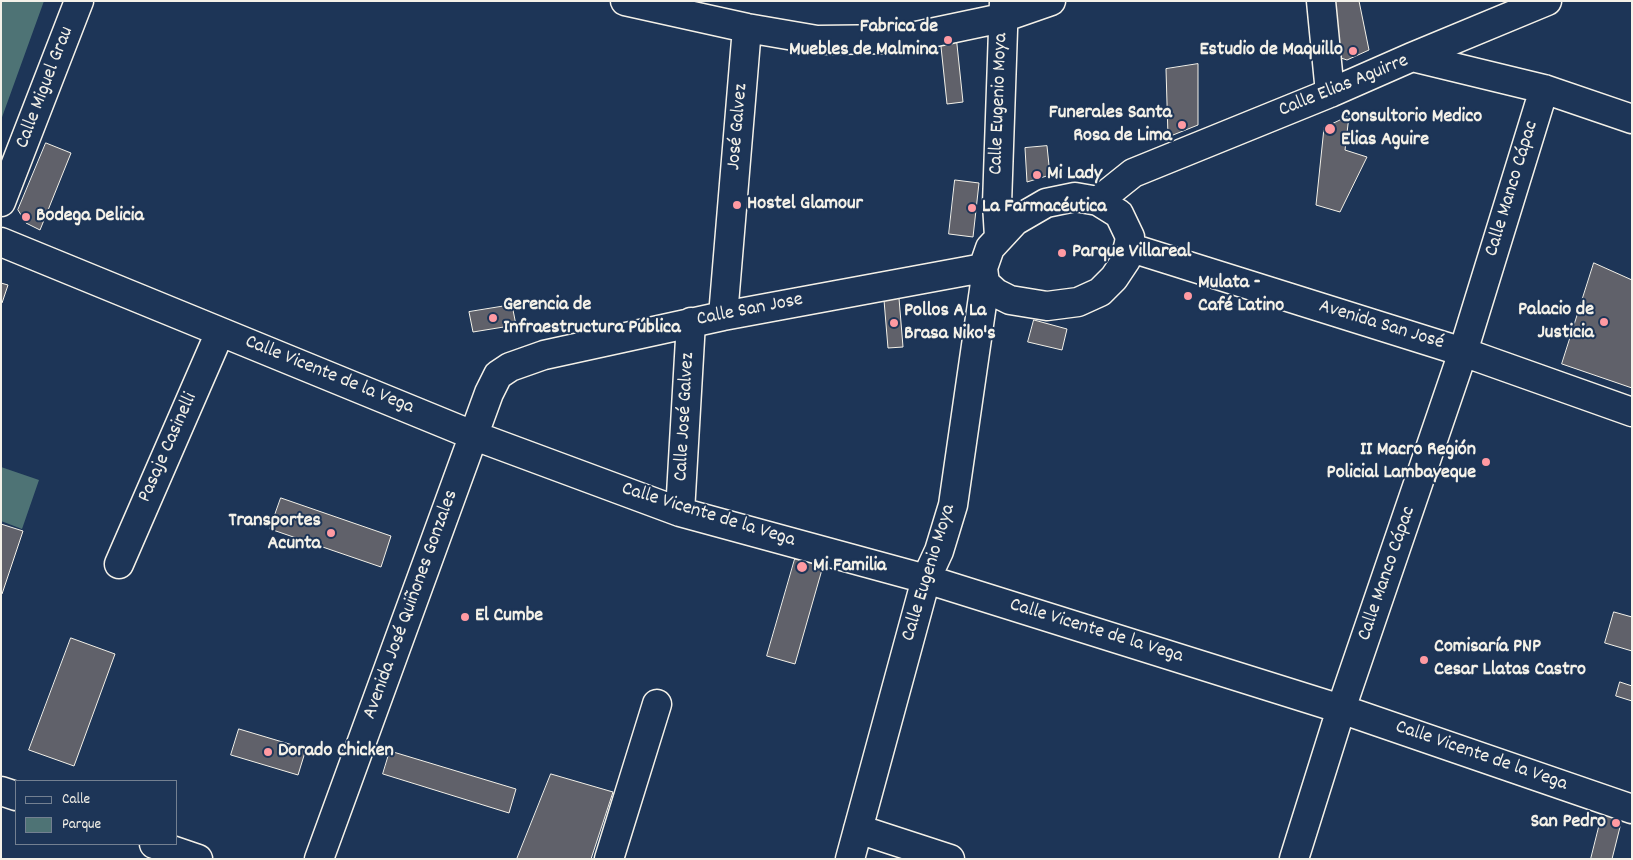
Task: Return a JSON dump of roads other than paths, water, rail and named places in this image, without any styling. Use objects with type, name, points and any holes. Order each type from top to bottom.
[{"type":"street","name":"Calle Miguel Grau","points":[[1,202],[79,1]]},
{"type":"street","points":[[625,1],[747,28],[817,40],[902,39],[1003,10],[1051,1]]},
{"type":"street","points":[[1321,1],[1330,93]]},
{"type":"street","points":[[1412,57],[1547,1]]},
{"type":"street","name":"Calle Eugenio Moya","points":[[999,237],[997,204],[1003,10]]},
{"type":"street","name":"José Galvez","points":[[723,316],[747,28]]},
{"type":"street","name":"Calle Elias Aguirre","points":[[1098,201],[1133,173],[1330,93],[1412,57],[1544,89],[1632,119]]},
{"type":"street","name":"Calle Manco Cápac","points":[[1294,859],[1342,709],[1463,352],[1544,89]]},
{"type":"street","points":[[1075,197],[1098,201],[1119,214],[1130,237],[1126,260],[1114,278],[1100,292],[1078,302],[1047,306],[1010,300],[996,292],[984,275],[990,248],[1015,221],[1046,203],[1075,197]]},
{"type":"street","name":"Calle Vicente de la Vega","points":[[1,242],[475,436],[680,512],[926,579],[1342,709],[1632,809]]},
{"type":"street","name":"Avenida San José","points":[[1128,247],[1463,352],[1632,412]]},
{"type":"street","name":"Calle Eugenio Moya","points":[[850,859],[926,579],[939,551],[952,506],[984,275]]},
{"type":"street","name":"Calle San Jose","points":[[475,436],[498,375],[510,367],[544,355],[723,316],[984,275]]},
{"type":"street","name":"Calle José Galvez","points":[[680,512],[691,322]]},
{"type":"street","name":"Pasaje Casinelli","points":[[118,564],[220,332]]},
{"type":"street","name":"Avenida José Quiñones Gonzales","points":[[319,859],[475,436]]},
{"type":"street","points":[[609,859],[657,704]]},
{"type":"street","points":[[1,791],[15,796]]},
{"type":"street","points":[[858,829],[950,859]]},
{"type":"street","points":[[157,845],[198,859]]},
{"type":"place","name":"Fabrica de Muebles de Malmina","points":[[948,40]]},
{"type":"place","name":"Estudio de Maquillo","points":[[1353,51]]},
{"type":"place","name":"Funerales Santa Rosa de Lima","points":[[1182,125]]},
{"type":"place","name":"Consultorio Medico Elias Aguire","points":[[1330,129]]},
{"type":"place","name":"Mi Lady","points":[[1037,175]]},
{"type":"place","name":"Hostel Glamour","points":[[737,205]]},
{"type":"place","name":"La Farmacéutica","points":[[972,208]]},
{"type":"place","name":"Bodega Delicia","points":[[26,217]]},
{"type":"place","name":"Parque Villareal","points":[[1062,253]]},
{"type":"place","name":"Mulata - Café Latino","points":[[1188,296]]},
{"type":"place","name":"Gerencia de Infraestructura Pública","points":[[493,318]]},
{"type":"place","name":"Palacio de Justicia","points":[[1604,322]]},
{"type":"place","name":"Pollos A La Brasa Niko's","points":[[894,323]]},
{"type":"place","name":"II Macro Región Policial Lambayeque","points":[[1486,462]]},
{"type":"place","name":"Transportes Acunta","points":[[331,533]]},
{"type":"place","name":"Mi Familia","points":[[802,567]]},
{"type":"place","name":"El Cumbe","points":[[465,617]]},
{"type":"place","name":"Comisaría PNP Cesar Llatas Castro","points":[[1424,660]]},
{"type":"place","name":"Dorado Chicken","points":[[268,752]]},
{"type":"place","name":"San Pedro","points":[[1616,823]]}]
